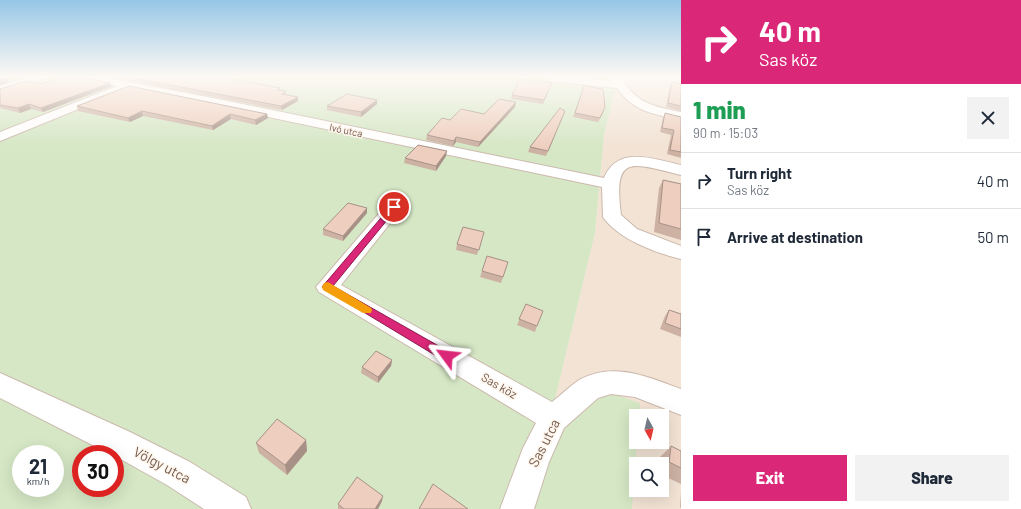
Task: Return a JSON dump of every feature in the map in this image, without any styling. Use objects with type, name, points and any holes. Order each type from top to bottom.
[{"type":"street","points":[[0,136],[92,100]]},
{"type":"street","name":"Ivó utca","points":[[206,100],[321,125],[610,184]]},
{"type":"street","points":[[631,100],[638,105],[681,116]]},
{"type":"street","points":[[681,170],[645,162],[625,162],[617,165],[613,170],[610,184],[612,218],[619,225],[644,240],[681,253]]},
{"type":"street","name":"Sas köz","points":[[394,207],[326,287],[554,418]]},
{"type":"street","name":"Sas utca","points":[[516,509],[534,459],[554,418],[589,389],[611,382],[636,385],[681,402]]},
{"type":"street","name":"Völgy utca","points":[[0,386],[142,454],[206,489],[234,509]]},
{"type":"shaded area","points":[[613,100],[681,100],[681,509],[502,509],[554,403],[595,233],[604,135]]},
{"type":"green space","points":[[0,100],[613,100],[604,135],[595,233],[554,403],[502,509],[0,509]]},
{"type":"green space","points":[[617,395],[640,403],[640,409],[629,409],[629,449],[636,449],[636,457],[629,457],[629,497],[633,497],[632,509],[522,509],[527,487],[570,416],[598,397]]},
{"type":"building","points":[[0,100],[64,100],[41,108],[29,104],[18,108],[0,105]]},
{"type":"building","points":[[93,100],[197,100],[267,114],[255,120],[230,114],[212,126],[142,111],[128,118],[77,106]]},
{"type":"building","points":[[248,100],[293,100],[281,106]]},
{"type":"building","points":[[337,100],[377,100],[361,112],[327,106]]},
{"type":"building","points":[[498,100],[516,102],[480,142],[456,137],[454,141],[427,135],[442,118],[450,120],[461,109],[484,114]]},
{"type":"building","points":[[579,100],[604,100],[605,107],[600,118],[575,113]]},
{"type":"building","points":[[669,100],[681,100],[681,106],[668,103]]},
{"type":"building","points":[[560,108],[565,111],[548,151],[530,147]]},
{"type":"building","points":[[665,113],[681,117],[681,152],[670,150],[674,130],[662,128]]},
{"type":"building","points":[[418,145],[447,151],[436,166],[405,158]]},
{"type":"building","points":[[663,180],[681,184],[681,229],[659,223]]},
{"type":"building","points":[[348,203],[367,208],[343,236],[323,229]]},
{"type":"building","points":[[463,227],[484,232],[479,250],[457,244]]},
{"type":"building","points":[[487,256],[508,262],[503,277],[482,271]]},
{"type":"building","points":[[526,304],[543,311],[537,326],[519,319]]},
{"type":"building","points":[[669,310],[681,314],[681,329],[665,323]]},
{"type":"building","points":[[376,351],[392,360],[378,377],[362,367]]},
{"type":"building","points":[[277,419],[306,440],[285,465],[256,443]]},
{"type":"building","points":[[671,446],[681,451],[681,468],[669,462]]},
{"type":"building","points":[[357,477],[383,496],[375,509],[344,509],[338,504]]},
{"type":"building","points":[[433,484],[468,509],[419,509]]},
{"type":"slow traffic","points":[[328,285],[326,287],[367,310]]},
{"type":"route","points":[[394,207],[326,287],[447,356]]}]
